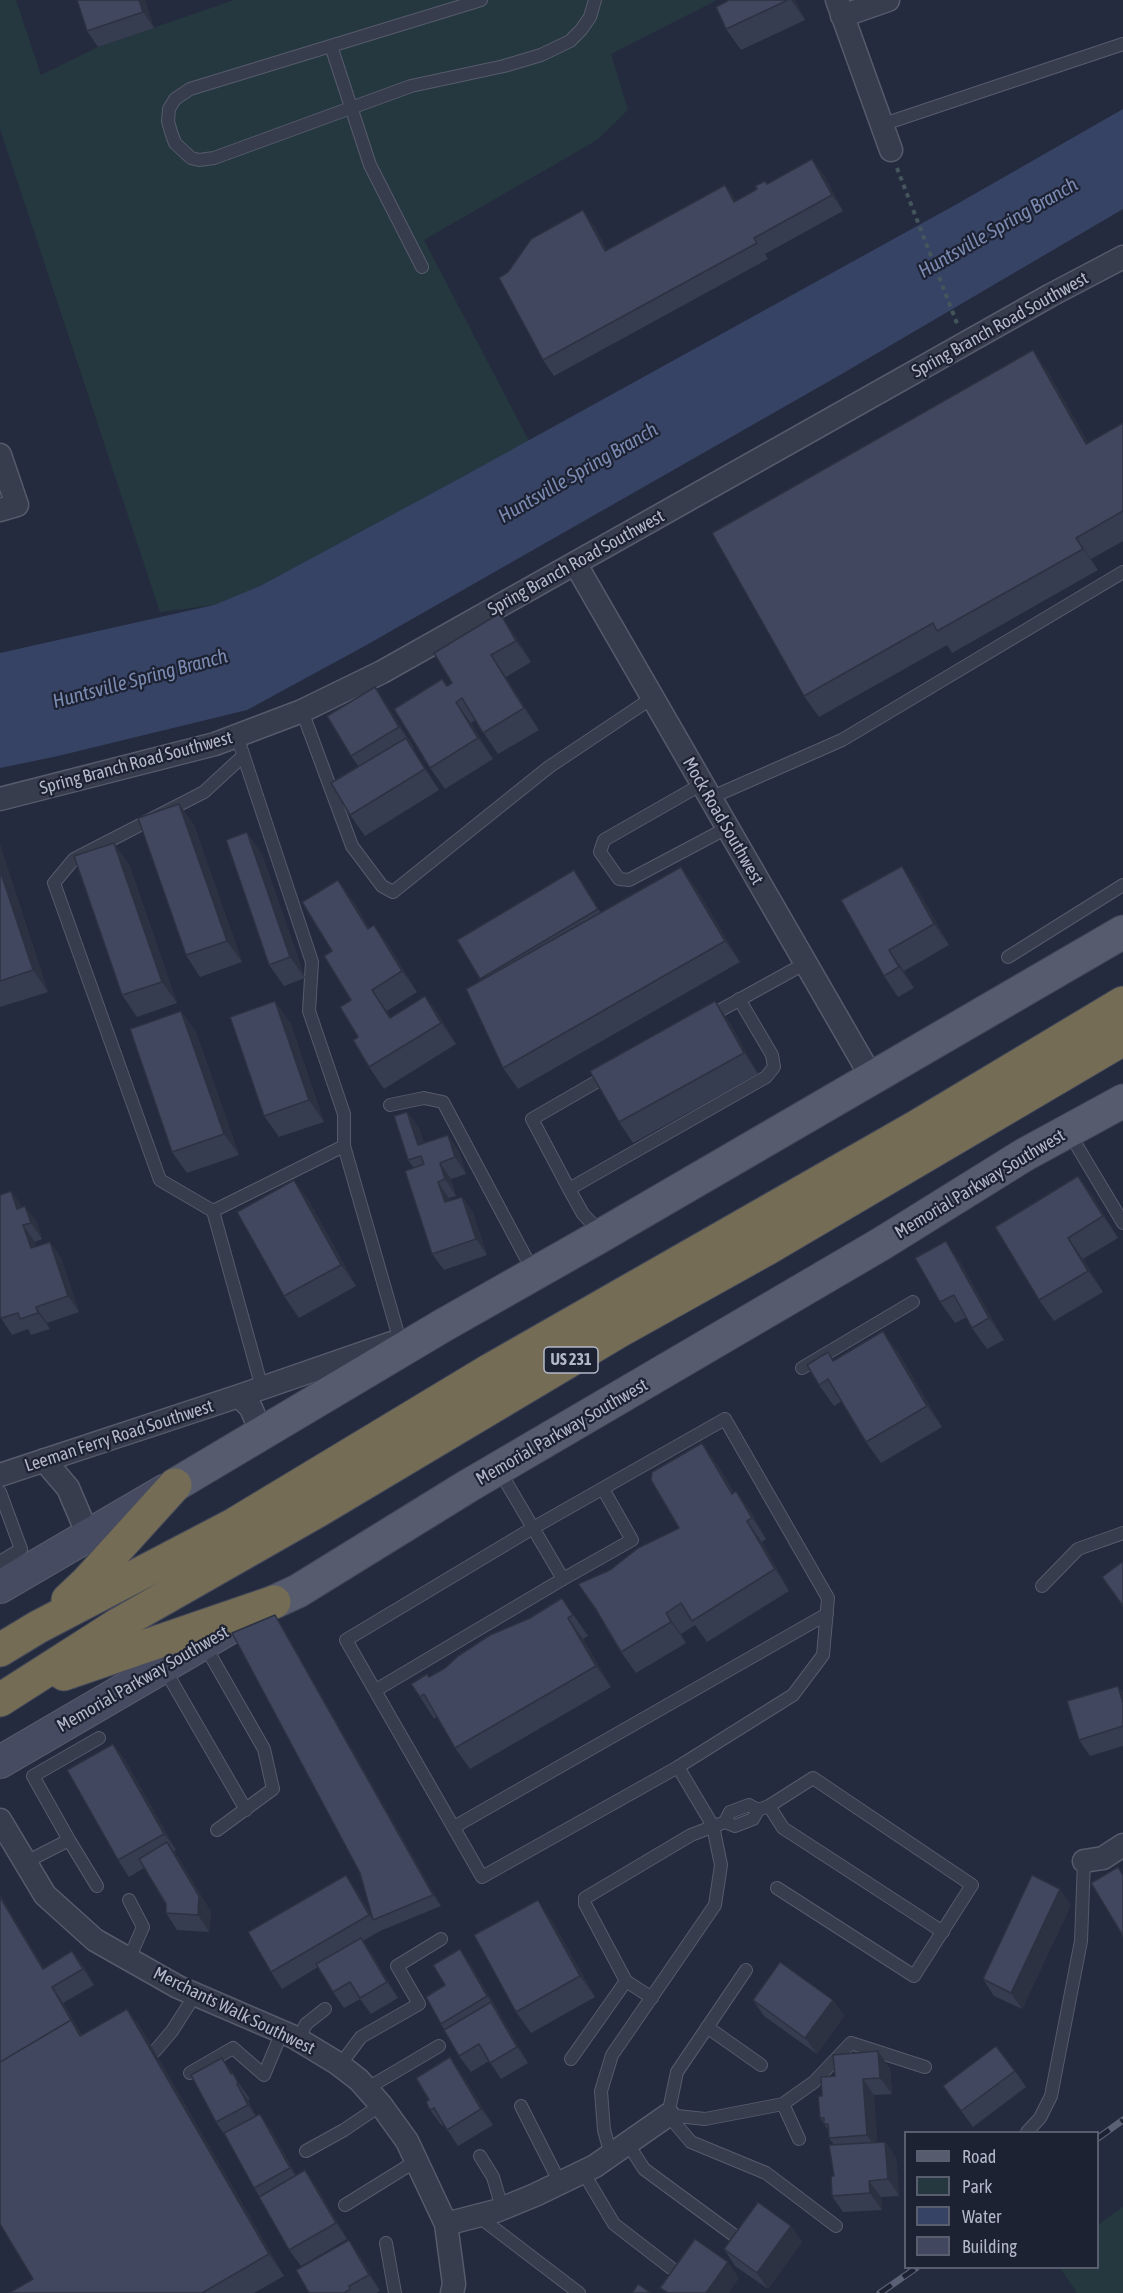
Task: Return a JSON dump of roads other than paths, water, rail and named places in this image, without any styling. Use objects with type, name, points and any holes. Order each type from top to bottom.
[{"type":"highway","name":"US 231","points":[[0,1650],[38,1627],[235,1524],[492,1369],[916,1127],[1123,1003]]},
{"type":"highway","name":"US 231","points":[[11,1694],[119,1624],[319,1510],[619,1331],[768,1248],[1123,1039]]},
{"type":"highway","points":[[38,1627],[87,1582],[175,1485]]},
{"type":"highway","points":[[11,1694],[274,1602]]},
{"type":"main road","points":[[0,1587],[26,1559],[87,1535],[175,1485],[442,1326],[1123,932]]},
{"type":"main road","name":"Memorial Parkway Southwest","points":[[0,1762],[274,1602],[298,1591],[498,1469],[881,1244],[1024,1155],[1123,1101]]},
{"type":"street","points":[[888,0],[840,8],[891,150]]},
{"type":"street","name":"Spring Branch Road Southwest","points":[[0,800],[215,744],[240,746],[302,711],[382,672],[1051,295],[1123,257]]},
{"type":"street","points":[[0,455],[17,505],[0,510]]},
{"type":"street","name":"Mock Road Southwest","points":[[575,563],[804,964],[872,1078]]},
{"type":"street","name":"Leeman Ferry Road Southwest","points":[[1,1475],[442,1326]]},
{"type":"street","points":[[239,1396],[251,1408],[261,1432]]},
{"type":"street","points":[[44,1460],[68,1488],[87,1535]]},
{"type":"street","name":"Merchants Walk Southwest","points":[[0,1820],[45,1895],[95,1940],[195,1995],[290,2036],[340,2065],[374,2097],[407,2141],[446,2224],[454,2284],[452,2293]]},
{"type":"street","points":[[1084,1862],[1103,1858],[1121,1850]]},
{"type":"street","points":[[446,2224],[502,2208],[583,2172],[620,2150],[668,2115]]},
{"type":"lane","points":[[481,0],[182,93],[168,109],[171,132],[176,143],[191,158],[207,159],[411,86],[513,64],[570,41],[590,17],[595,0]]},
{"type":"lane","points":[[881,125],[1123,44]]},
{"type":"lane","points":[[331,46],[370,165],[422,267]]},
{"type":"lane","points":[[727,828],[629,880],[619,879],[600,852],[604,840],[706,791],[842,740],[1123,572]]},
{"type":"lane","points":[[302,711],[352,846],[382,886],[393,892],[549,767],[652,698]]},
{"type":"lane","points":[[240,746],[312,962],[309,1011],[344,1114],[345,1146],[400,1341]]},
{"type":"lane","points":[[240,746],[204,792],[74,859],[54,883],[160,1180],[213,1210],[262,1388]]},
{"type":"lane","points":[[1008,957],[1123,885]]},
{"type":"lane","points":[[698,1023],[804,964]]},
{"type":"lane","points":[[570,1189],[766,1077],[774,1067],[772,1055],[739,999]]},
{"type":"lane","points":[[603,1234],[583,1214],[531,1119],[625,1065]]},
{"type":"lane","points":[[390,1105],[424,1098],[443,1102],[534,1274]]},
{"type":"lane","points":[[1068,1131],[1123,1222]]},
{"type":"lane","points":[[213,1210],[345,1146]]},
{"type":"lane","points":[[802,1368],[913,1302]]},
{"type":"lane","points":[[725,1419],[828,1598],[823,1655],[793,1695],[678,1767],[482,1877],[346,1640],[533,1528],[603,1489],[725,1419]]},
{"type":"lane","points":[[498,1469],[563,1579]]},
{"type":"lane","points":[[0,1562],[26,1559],[5,1523],[1,1475]]},
{"type":"lane","points":[[376,1690],[632,1540],[603,1489]]},
{"type":"lane","points":[[1042,1586],[1078,1549],[1123,1533]]},
{"type":"lane","points":[[454,1827],[826,1614]]},
{"type":"lane","points":[[204,1643],[264,1749],[273,1789],[217,1830]]},
{"type":"lane","points":[[163,1667],[246,1810]]},
{"type":"lane","points":[[97,1886],[33,1776],[99,1738]]},
{"type":"lane","points":[[678,1767],[713,1826],[721,1865],[715,1905],[612,2055],[601,2091],[604,2130],[620,2150],[735,2236]]},
{"type":"lane","points":[[763,1808],[813,1778],[972,1885],[914,1976],[777,1888]]},
{"type":"lane","points":[[652,1998],[626,1981],[585,1904],[585,1898],[691,1835],[725,1822],[730,1812],[749,1805],[763,1808],[783,1828],[943,1932]]},
{"type":"lane","points":[[24,1863],[69,1840]]},
{"type":"lane","points":[[1029,2131],[1040,2118],[1051,2096],[1081,1941],[1084,1862]]},
{"type":"lane","points":[[129,1900],[143,1927],[129,1959]]},
{"type":"lane","points":[[340,2065],[361,2037],[419,2004],[397,1966],[441,1939]]},
{"type":"lane","points":[[668,2115],[677,2072],[746,1970]]},
{"type":"lane","points":[[571,2059],[626,1981]]},
{"type":"lane","points":[[154,2051],[172,2031],[195,1995]]},
{"type":"lane","points":[[190,2073],[233,2048],[264,2075],[290,2036],[325,2009]]},
{"type":"lane","points":[[707,2027],[761,2065]]},
{"type":"lane","points":[[668,2115],[705,2119],[783,2104],[814,2082],[851,2043],[925,2067]]},
{"type":"lane","points":[[306,2151],[344,2130],[374,2097],[439,2046]]},
{"type":"lane","points":[[783,2104],[799,2139]]},
{"type":"lane","points":[[521,2106],[560,2183]]},
{"type":"lane","points":[[668,2115],[691,2142],[766,2173],[836,2226]]},
{"type":"lane","points":[[480,2156],[493,2177],[502,2208]]},
{"type":"lane","points":[[345,2205],[416,2162]]},
{"type":"lane","points":[[583,2172],[614,2224],[671,2268]]},
{"type":"lane","points":[[478,2216],[579,2293]]},
{"type":"lane","points":[[386,2243],[395,2293]]},
{"type":"water","name":"Huntsville Spring Branch","points":[[1123,109],[1123,209],[840,375],[363,647],[247,710],[0,768],[0,653],[214,605],[260,586],[957,204]]},
{"type":"railway","points":[[1099,2137],[1123,2120]]},
{"type":"railway","points":[[880,2293],[915,2269]]}]
